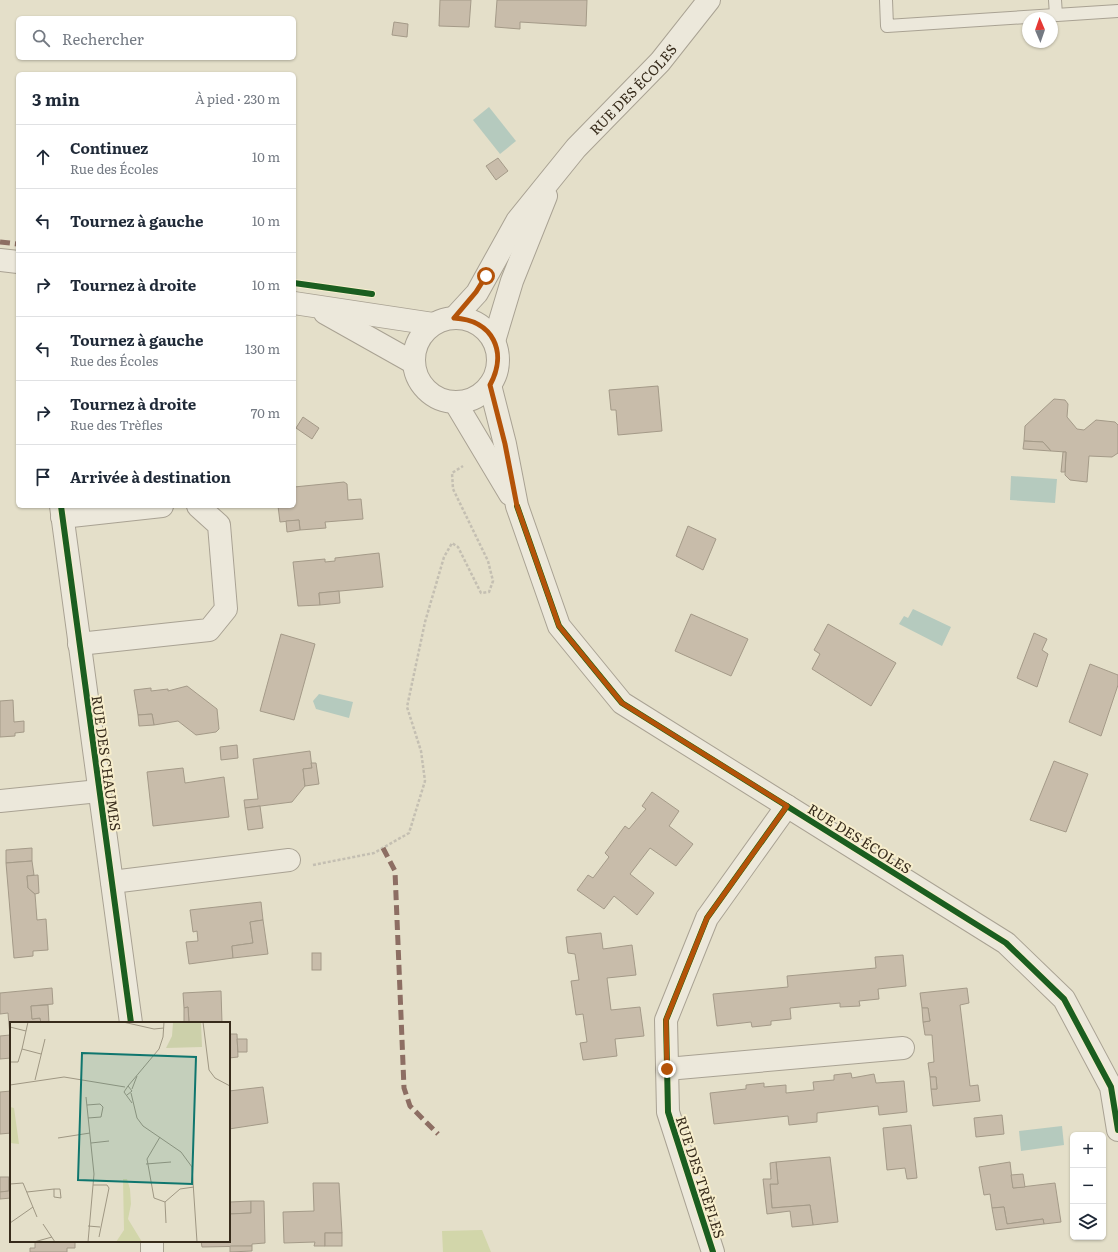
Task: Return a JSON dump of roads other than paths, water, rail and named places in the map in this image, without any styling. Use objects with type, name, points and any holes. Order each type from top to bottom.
[{"type":"street","name":"RUE DES ÉCOLES","points":[[454,318],[476,292],[517,221],[576,148],[660,62],[709,0]]},
{"type":"street","name":"RUE DES ÉCOLES","points":[[494,341],[512,281],[554,176]]},
{"type":"street","points":[[0,260],[16,262]]},
{"type":"street","points":[[304,304],[433,324]]},
{"type":"street","points":[[304,304],[414,364]]},
{"type":"street","points":[[454,318],[473,322],[489,333],[494,341],[499,364],[496,375],[490,385],[480,394],[468,400],[455,402],[443,400],[432,395],[423,386],[417,375],[414,364],[418,341],[424,332],[433,324],[454,318]]},
{"type":"street","name":"RUE DES ÉCOLES","points":[[490,385],[505,444],[517,506],[559,626],[622,703],[1006,943],[1064,1000],[1111,1087],[1118,1130]]},
{"type":"street","name":"RUE DES ÉCOLES","points":[[455,402],[517,506]]},
{"type":"street","name":"RUE DES CHAUMES","points":[[129,508],[62,512],[131,1022]]},
{"type":"street","points":[[79,644],[209,630],[226,608],[219,525],[200,508]]},
{"type":"street","points":[[0,801],[99,791]]},
{"type":"street","name":"RUE DES TRÈFLES","points":[[713,1252],[668,1112],[666,1020],[707,918],[787,806]]},
{"type":"street","points":[[112,882],[289,860]]},
{"type":"street","points":[[667,1069],[903,1048]]},
{"type":"lane","points":[[886,0],[886,26],[1022,17]]},
{"type":"lane","points":[[1055,0],[1056,12]]},
{"type":"lane","points":[[1058,15],[1118,11]]}]
